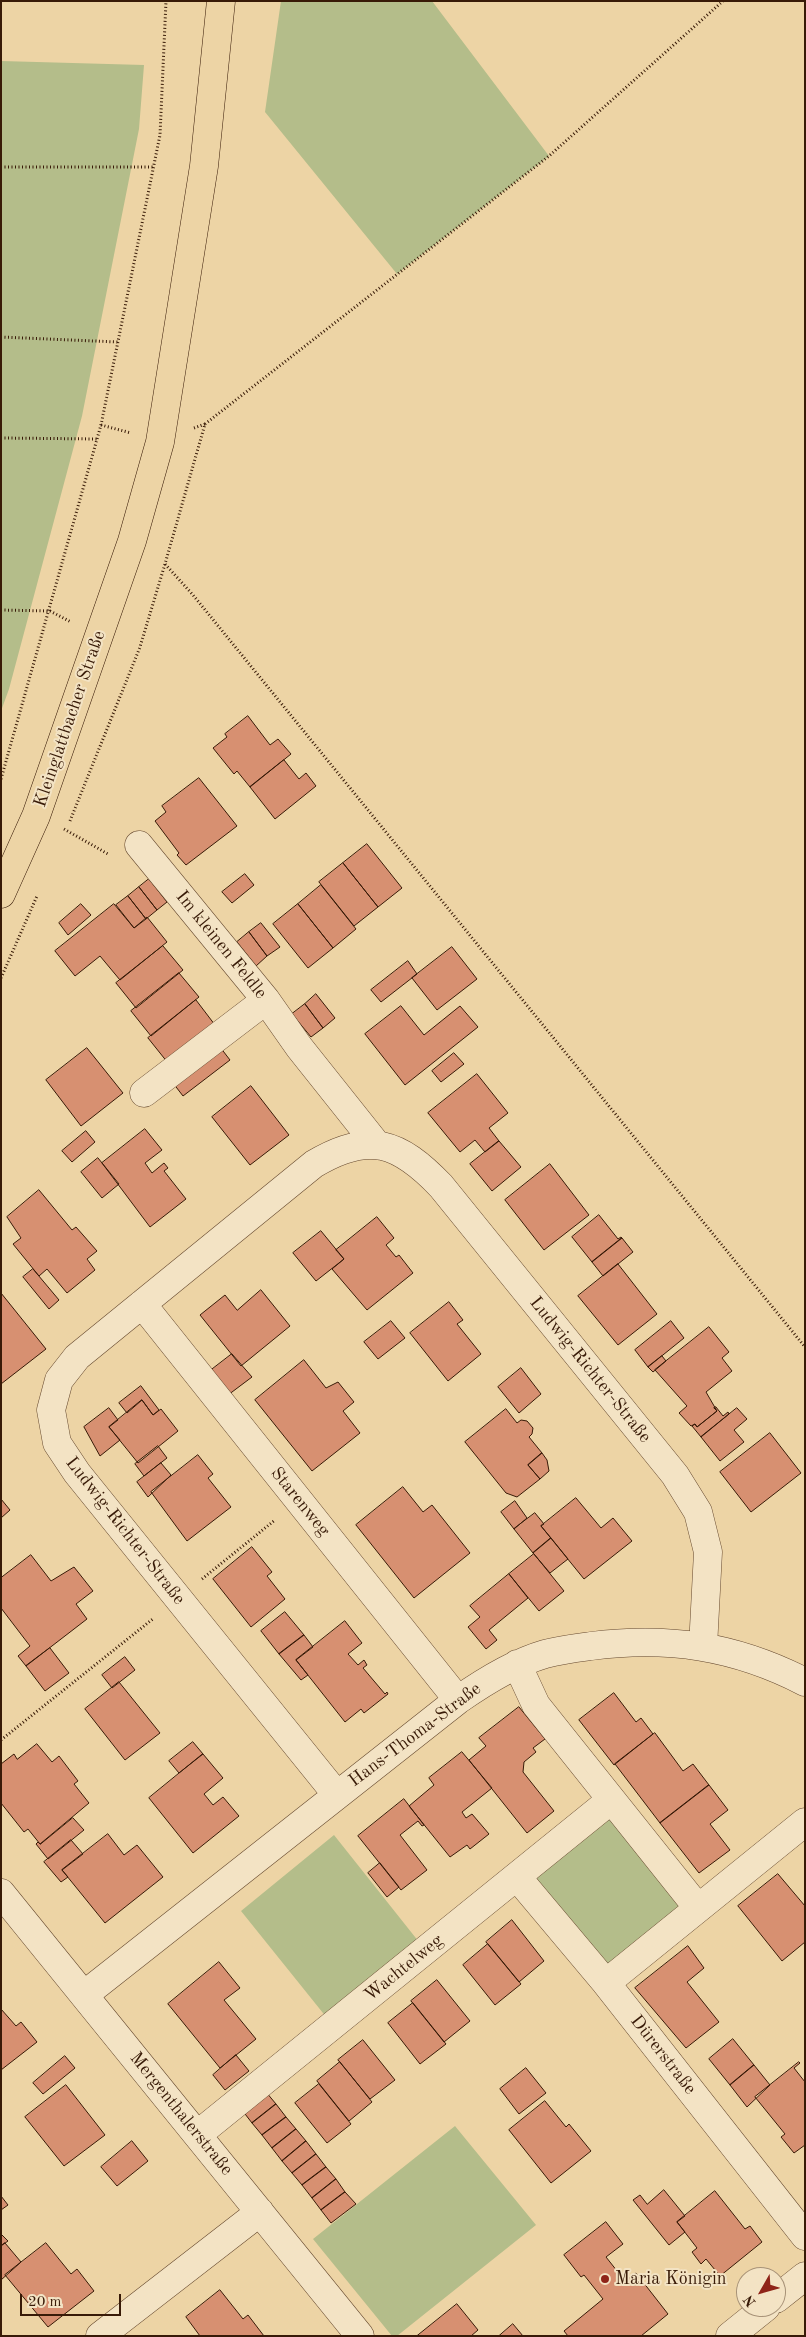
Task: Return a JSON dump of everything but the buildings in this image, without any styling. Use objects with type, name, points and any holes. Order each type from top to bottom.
[{"type":"main road","name":"Kleinglattbacher Straße","points":[[1,894],[36,816],[132,541],[160,442],[204,166],[221,1]]},
{"type":"street","name":"Im kleinen Feldle","points":[[139,845],[266,1000],[299,1047],[377,1144]]},
{"type":"street","points":[[144,1093],[266,1000]]},
{"type":"street","name":"Ludwig-Richter-Straße","points":[[337,1795],[76,1473],[57,1443],[51,1410],[59,1380],[77,1357],[314,1164],[333,1153],[355,1146],[377,1144],[401,1151],[422,1166],[441,1186],[675,1475],[698,1512],[708,1552],[703,1646]]},
{"type":"street","name":"Starenweg","points":[[142,1304],[458,1700]]},
{"type":"street","name":"Hans-Thoma-Straße","points":[[84,1994],[458,1700],[476,1687],[517,1664],[545,1654],[617,1643],[645,1642],[703,1646],[740,1655],[805,1682]]},
{"type":"street","points":[[517,1664],[536,1705],[698,1908]]},
{"type":"street","name":"Wachtelweg","points":[[197,2135],[611,1800]]},
{"type":"street","points":[[606,1983],[805,1822]]},
{"type":"street","name":"Dürerstraße","points":[[517,1877],[606,1983],[805,2236]]},
{"type":"street","name":"Mergenthalerstraße","points":[[1,1893],[360,2336]]},
{"type":"street","points":[[100,2336],[260,2212]]},
{"type":"street","points":[[786,2291],[805,2276]]},
{"type":"street","points":[[730,2336],[754,2317]]},
{"type":"path","points":[[1,779],[98,440],[160,135],[166,1]]},
{"type":"path","points":[[160,442],[205,424],[549,156],[723,1]]},
{"type":"path","points":[[1,167],[154,168]]},
{"type":"path","points":[[1,337],[118,342]]},
{"type":"path","points":[[62,839],[140,648],[205,424]]},
{"type":"path","points":[[1,438],[98,440]]},
{"type":"path","points":[[164,564],[199,603],[805,1347]]},
{"type":"path","points":[[1,610],[50,611]]},
{"type":"path","points":[[36,816],[66,830],[116,859],[139,845]]},
{"type":"path","points":[[1,978],[40,891]]},
{"type":"path","points":[[1,1740],[298,1501]]},
{"type":"green space","points":[[281,1],[432,1],[549,156],[397,274],[265,112]]},
{"type":"green space","points":[[1,61],[144,65],[139,129],[82,416],[9,689],[1,711]]},
{"type":"green space","points":[[610,1816],[683,1906],[603,1970],[530,1880]]},
{"type":"green space","points":[[334,1835],[419,1942],[327,2018],[241,1911]]},
{"type":"green space","points":[[455,2126],[536,2225],[397,2336],[392,2336],[313,2239]]},
{"type":"place","name":"Maria Königin","points":[[605,2279]]}]
